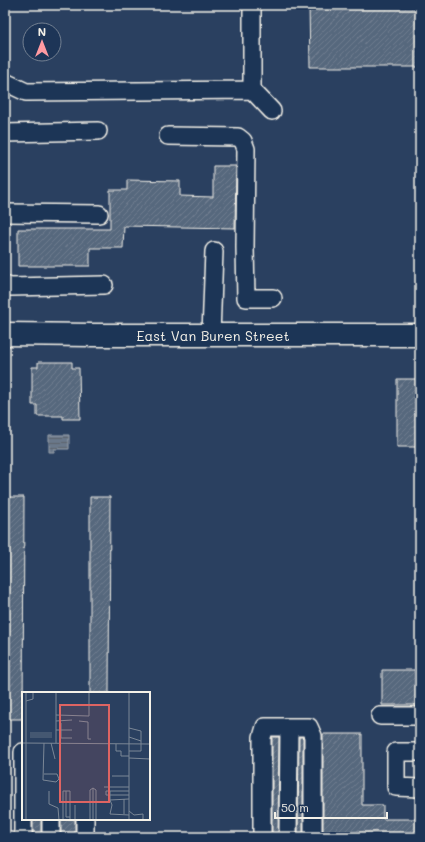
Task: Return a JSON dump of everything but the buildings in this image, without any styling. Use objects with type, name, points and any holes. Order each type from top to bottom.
[{"type":"main road","name":"East Van Buren Street","points":[[5,334],[420,335]]},
{"type":"lane","points":[[252,5],[252,90],[272,111]]},
{"type":"lane","points":[[5,82],[26,92],[252,90]]},
{"type":"lane","points":[[5,133],[98,131]]},
{"type":"lane","points":[[168,136],[238,137],[243,141],[246,149],[246,298],[273,298]]},
{"type":"lane","points":[[5,213],[99,214]]},
{"type":"lane","points":[[211,335],[214,251]]},
{"type":"lane","points":[[5,285],[10,287],[104,285]]},
{"type":"lane","points":[[380,716],[420,716]]},
{"type":"lane","points":[[262,837],[262,738],[265,727],[309,727],[314,736],[314,837]]},
{"type":"lane","points":[[288,837],[289,727]]},
{"type":"lane","points":[[420,752],[396,752],[396,787],[420,788]]},
{"type":"lane","points":[[23,820],[23,837]]},
{"type":"lane","points":[[51,820],[51,837]]},
{"type":"lane","points":[[85,820],[85,837]]},
{"type":"water","points":[[49,435],[69,435],[69,449],[54,449],[54,452],[49,452]]}]
